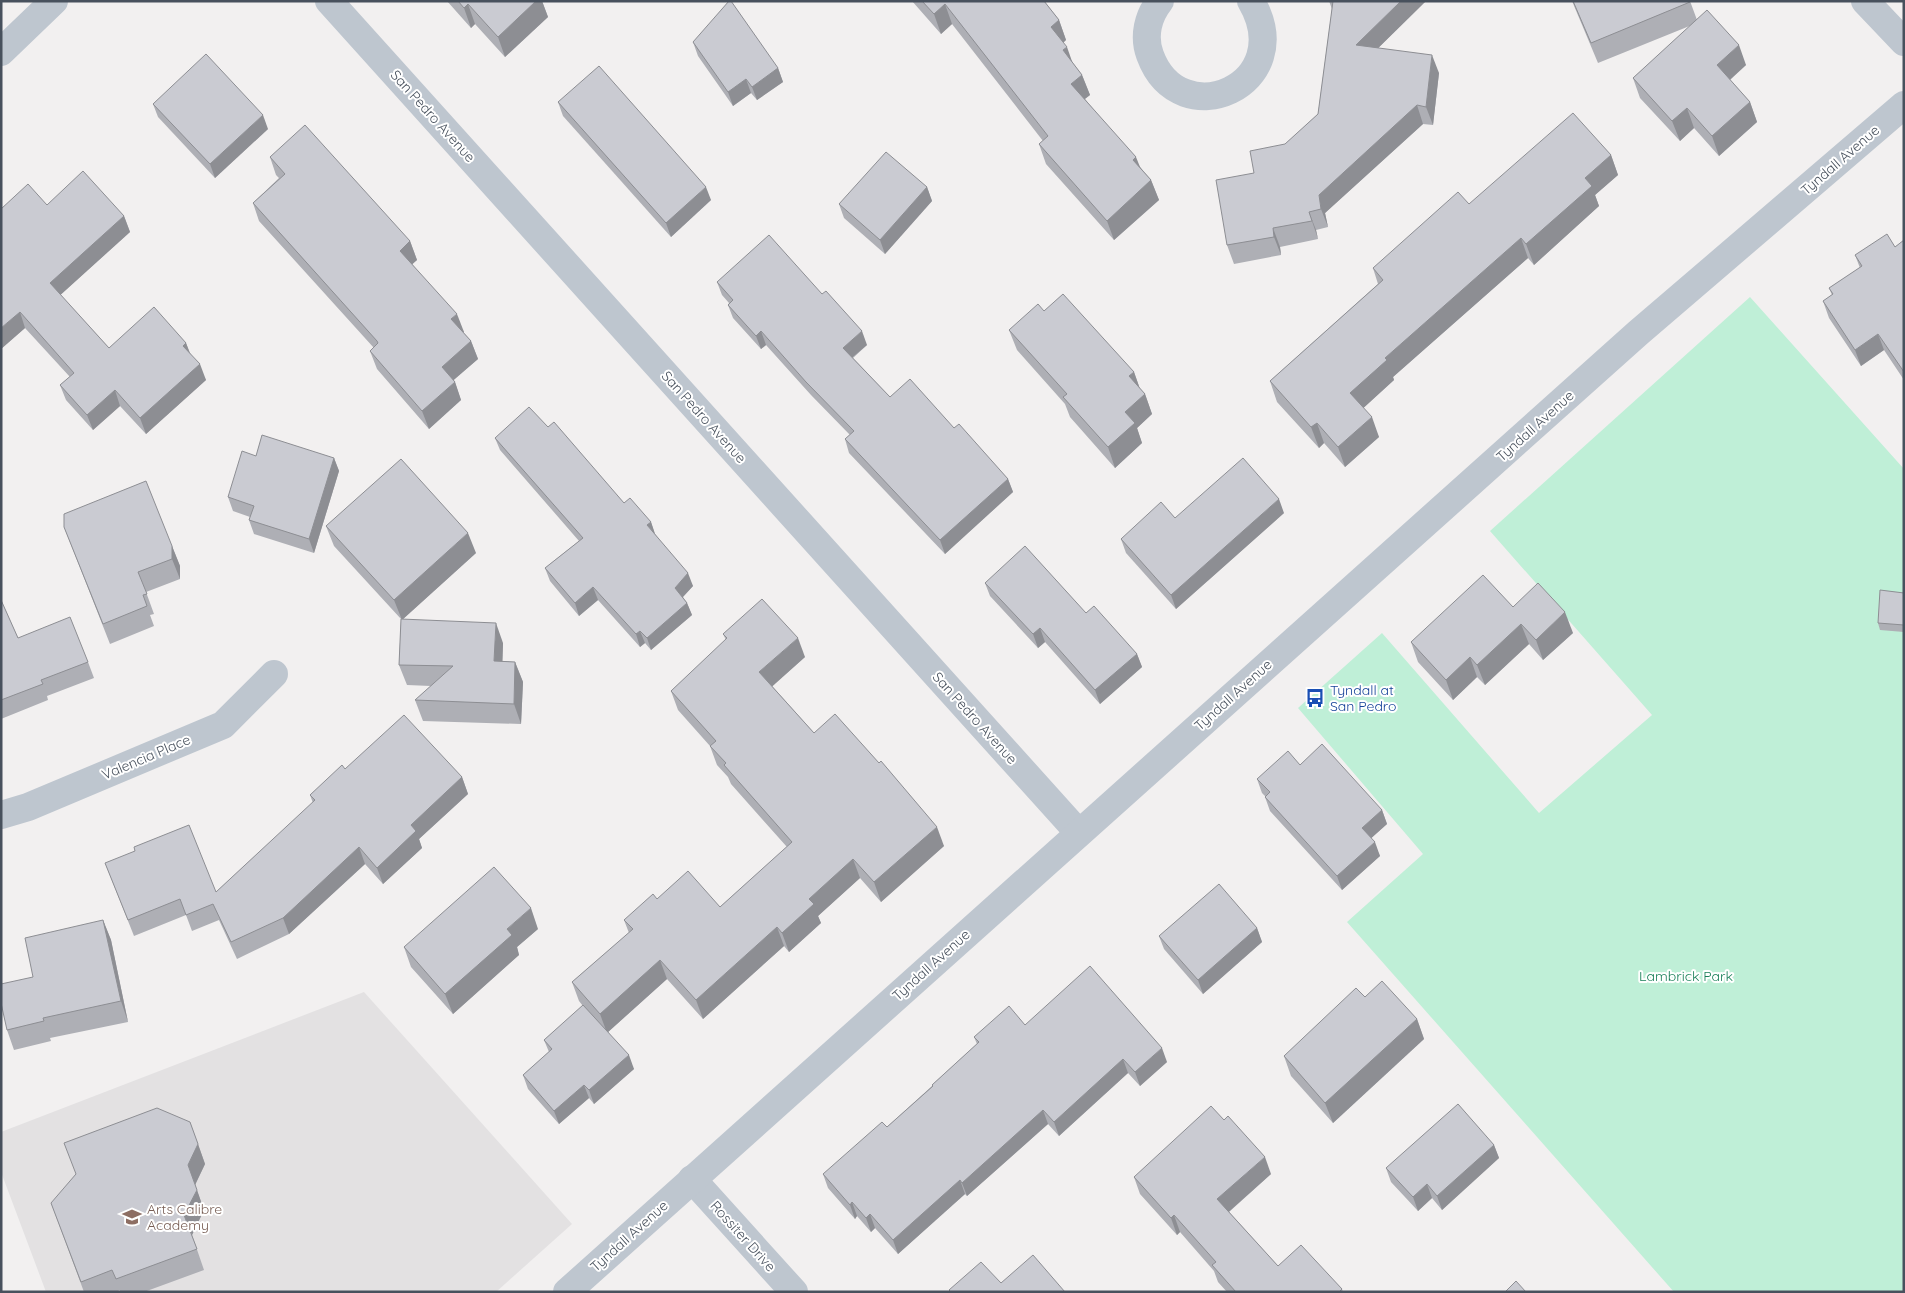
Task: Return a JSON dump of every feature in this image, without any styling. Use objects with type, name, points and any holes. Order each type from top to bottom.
[{"type":"street","points":[[1,52],[54,1]]},
{"type":"street","name":"San Pedro Avenue","points":[[329,1],[1078,832]]},
{"type":"street","points":[[1160,1],[1152,11],[1147,29],[1148,49],[1154,67],[1167,82],[1184,93],[1203,96],[1222,94],[1239,86],[1253,72],[1262,55],[1264,36],[1260,17],[1251,1]]},
{"type":"street","points":[[1865,1],[1904,42]]},
{"type":"street","name":"Tyndall Avenue","points":[[567,1292],[1078,832],[1638,333],[1904,105]]},
{"type":"street","name":"Valencia Place","points":[[1,815],[28,806],[223,725],[274,674]]},
{"type":"street","name":"Rossiter Drive","points":[[692,1179],[794,1292]]},
{"type":"shaded area","points":[[364,992],[572,1224],[496,1292],[46,1292],[1,1172],[1,1132]]},
{"type":"green space","name":"Lambrick Park","points":[[1750,297],[1904,469],[1904,1292],[1674,1292],[1347,922],[1423,854],[1298,708],[1382,633],[1539,813],[1652,715],[1490,531]]},
{"type":"building","points":[[458,1],[536,1],[498,37],[468,4],[464,8]]},
{"type":"building","points":[[731,1],[778,68],[752,87],[746,79],[728,92],[693,42]]},
{"type":"building","points":[[922,1],[1044,1],[1059,20],[1051,27],[1067,47],[1063,50],[1082,75],[1071,84],[1136,157],[1133,160],[1151,180],[1107,221],[1039,144],[1048,136],[945,4],[934,14]]},
{"type":"building","points":[[1333,1],[1401,1],[1356,45],[1432,55],[1426,107],[1417,105],[1319,195],[1321,209],[1309,212],[1312,221],[1273,228],[1274,237],[1227,245],[1216,180],[1254,173],[1250,151],[1285,144],[1318,114]]},
{"type":"building","points":[[1573,1],[1690,1],[1690,2],[1591,43]]},
{"type":"building","points":[[1707,10],[1739,45],[1717,65],[1750,102],[1712,136],[1687,108],[1672,121],[1633,78]]},
{"type":"building","points":[[206,54],[263,115],[210,164],[153,104]]},
{"type":"building","points":[[599,66],[706,187],[666,223],[558,102]]},
{"type":"building","points":[[1573,113],[1611,155],[1585,178],[1592,186],[1526,244],[1521,238],[1385,358],[1387,360],[1350,393],[1372,417],[1338,447],[1317,423],[1311,427],[1270,381],[1383,280],[1373,268],[1458,192],[1469,204]]},
{"type":"building","points":[[305,125],[410,241],[400,251],[457,314],[451,319],[471,341],[442,367],[455,382],[422,411],[370,351],[378,343],[377,341],[253,203],[285,174],[270,157]]},
{"type":"building","points":[[886,152],[927,187],[880,240],[839,204]]},
{"type":"building","points":[[83,171],[124,216],[50,283],[109,348],[154,307],[186,343],[183,346],[200,364],[140,418],[115,390],[87,415],[60,385],[74,373],[20,312],[1,328],[1,209],[28,184],[47,205]]},
{"type":"building","points":[[1887,234],[1895,247],[1904,240],[1904,372],[1878,334],[1855,350],[1823,301],[1833,294],[1829,288],[1862,266],[1855,255]]},
{"type":"building","points":[[769,235],[822,294],[826,291],[862,331],[843,348],[890,397],[910,379],[954,428],[959,424],[1008,479],[940,540],[845,439],[854,431],[806,382],[761,331],[756,336],[728,305],[733,300],[717,282]]},
{"type":"building","points":[[1063,294],[1134,372],[1129,376],[1145,394],[1125,412],[1135,423],[1108,447],[1063,397],[1067,394],[1009,330],[1038,304],[1044,311]]},
{"type":"building","points":[[529,407],[548,427],[554,422],[624,503],[630,498],[651,522],[647,525],[688,573],[675,588],[687,603],[647,638],[640,631],[636,634],[593,587],[575,603],[545,568],[583,538],[495,438]]},
{"type":"building","points":[[262,435],[334,458],[309,539],[249,520],[254,506],[228,497],[242,451],[256,456]]},
{"type":"building","points":[[1243,458],[1279,499],[1171,595],[1121,539],[1161,502],[1175,518]]},
{"type":"building","points":[[401,459],[468,533],[394,600],[326,526]]},
{"type":"building","points":[[146,481],[172,546],[172,559],[138,572],[147,594],[143,595],[147,606],[103,624],[64,527],[64,514]]},
{"type":"building","points":[[1025,546],[1086,613],[1094,606],[1137,654],[1095,690],[1040,628],[1033,634],[985,583]]},
{"type":"building","points":[[1483,575],[1513,607],[1538,583],[1565,612],[1536,640],[1521,624],[1477,665],[1470,657],[1446,680],[1411,642]]},
{"type":"building","points":[[1880,590],[1904,593],[1904,625],[1878,623]]},
{"type":"building","points":[[762,599],[798,638],[759,672],[814,733],[835,714],[879,763],[881,761],[937,827],[874,882],[853,859],[809,899],[814,904],[782,933],[777,927],[696,1000],[660,960],[600,1014],[572,982],[633,929],[624,920],[653,894],[657,899],[688,871],[720,907],[792,842],[724,765],[726,763],[710,746],[716,741],[671,691],[727,638],[723,634]]},
{"type":"building","points":[[1,600],[18,638],[70,617],[88,662],[41,680],[43,684],[1,700]]},
{"type":"building","points":[[401,619],[496,623],[494,661],[515,662],[514,704],[415,700],[453,666],[399,665]]},
{"type":"building","points":[[404,715],[462,777],[411,825],[416,831],[377,868],[359,847],[283,918],[231,942],[213,904],[186,915],[180,899],[128,920],[105,863],[135,851],[134,847],[189,825],[216,892],[315,800],[310,795],[342,765],[345,769]]},
{"type":"building","points":[[1322,744],[1382,810],[1362,828],[1375,842],[1337,876],[1265,797],[1270,792],[1257,779],[1288,751],[1300,765]]},
{"type":"building","points":[[494,867],[531,908],[507,929],[512,935],[445,994],[404,947]]},
{"type":"building","points":[[1219,884],[1257,928],[1198,980],[1159,936]]},
{"type":"building","points":[[103,920],[121,1001],[43,1018],[44,1021],[7,1030],[1,1003],[1,984],[33,977],[25,938]]},
{"type":"building","points":[[1090,966],[1162,1048],[1135,1072],[1123,1059],[1054,1122],[1043,1110],[962,1183],[960,1180],[893,1240],[870,1214],[866,1218],[852,1202],[850,1205],[823,1174],[882,1122],[887,1127],[933,1086],[979,1042],[974,1037],[1009,1006],[1025,1025]]},
{"type":"building","points":[[1382,981],[1417,1019],[1325,1103],[1284,1056],[1356,988],[1365,997]]},
{"type":"building","points":[[583,1005],[629,1055],[589,1090],[584,1085],[554,1111],[523,1075],[552,1049],[544,1040]]},
{"type":"building","points":[[1458,1104],[1494,1145],[1437,1196],[1427,1184],[1413,1197],[1386,1168]]},
{"type":"building","points":[[1211,1106],[1224,1120],[1228,1116],[1265,1157],[1217,1199],[1278,1266],[1301,1245],[1342,1289],[1339,1292],[1236,1292],[1212,1265],[1216,1262],[1174,1215],[1171,1218],[1134,1177]]},
{"type":"building","name":"Arts Calibre Academy","points":[[157,1108],[190,1122],[198,1144],[188,1165],[197,1190],[184,1215],[197,1249],[116,1279],[112,1270],[81,1282],[51,1203],[76,1174],[64,1143]]},
{"type":"building","points":[[1033,1255],[1065,1292],[951,1292],[949,1290],[981,1262],[1001,1283]]},
{"type":"building","points":[[1516,1281],[1526,1292],[1505,1292]]},
{"type":"place","name":"Tyndall at San Pedro","points":[[1315,698]]},
{"type":"place","name":"Arts Calibre Academy","points":[[132,1217]]}]
